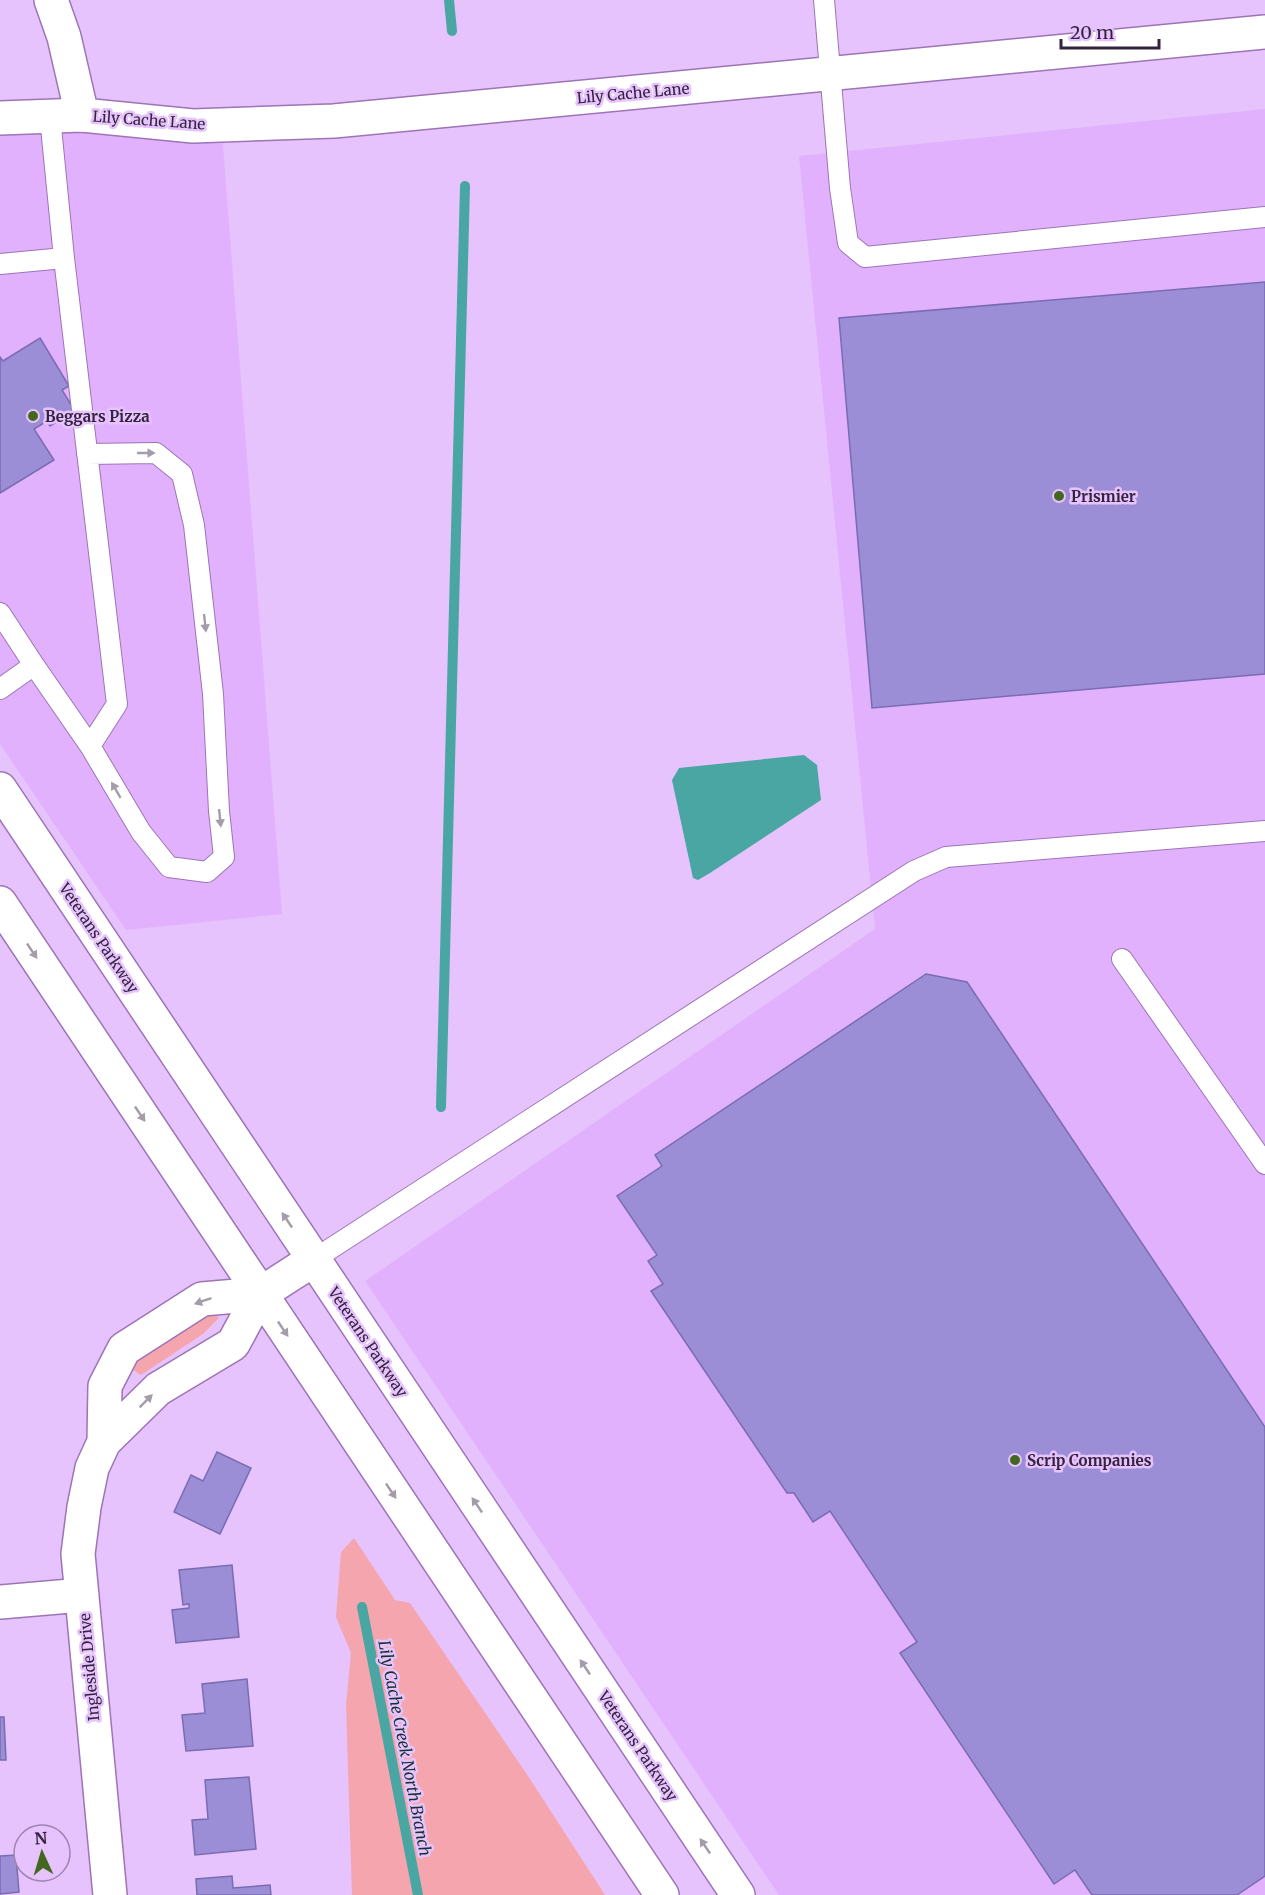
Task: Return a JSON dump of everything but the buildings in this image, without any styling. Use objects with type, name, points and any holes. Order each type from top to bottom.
[{"type":"main road","points":[[51,0],[64,37],[82,115]]},
{"type":"main road","name":"Lily Cache Lane","points":[[0,118],[82,115],[193,126],[334,121],[1265,33]]},
{"type":"main road","name":"Veterans Parkway","points":[[0,789],[738,1895]]},
{"type":"main road","points":[[0,903],[662,1895]]},
{"type":"main road","name":"Ingleside Drive","points":[[104,1442],[105,1386],[124,1349],[202,1299],[260,1294],[313,1260]]},
{"type":"main road","name":"Ingleside Drive","points":[[110,1895],[78,1554],[92,1468],[104,1442],[158,1389],[233,1344],[260,1294]]},
{"type":"main road","points":[[0,1602],[82,1595]]},
{"type":"lane","points":[[824,0],[840,188],[848,243],[865,257],[1265,217]]},
{"type":"lane","points":[[50,117],[64,258],[117,704],[90,746]]},
{"type":"lane","points":[[0,264],[64,258]]},
{"type":"lane","points":[[0,613],[90,746],[141,832],[169,867],[207,872],[224,857],[219,811],[212,683],[194,525],[182,474],[156,453],[87,454]]},
{"type":"lane","points":[[0,689],[34,664]]},
{"type":"lane","points":[[313,1260],[904,878],[946,857],[1265,831]]},
{"type":"lane","points":[[1122,959],[1265,1164]]},
{"type":"shaded area","points":[[1265,109],[1265,1895],[779,1895],[365,1281],[875,929],[799,156]]},
{"type":"shaded area","points":[[83,130],[222,133],[282,914],[126,930],[0,744],[0,135]]},
{"type":"shaded area","points":[[804,755],[817,765],[821,800],[710,873],[698,880],[693,878],[672,780],[679,768]]},
{"type":"shaded area","points":[[213,1311],[219,1318],[203,1334],[141,1375],[133,1370],[136,1360]]},
{"type":"shaded area","points":[[354,1538],[395,1600],[410,1603],[528,1776],[605,1895],[352,1895],[346,1705],[351,1653],[336,1617],[341,1552]]},
{"type":"waterway","points":[[449,0],[452,31]]},
{"type":"waterway","points":[[441,1107],[465,186]]},
{"type":"waterway","name":"Lily Cache Creek North Branch","points":[[362,1607],[418,1895]]},
{"type":"place","name":"Beggars Pizza","points":[[33,416]]},
{"type":"place","name":"Prismier","points":[[1059,496]]},
{"type":"place","name":"Scrip Companies","points":[[1015,1460]]}]
